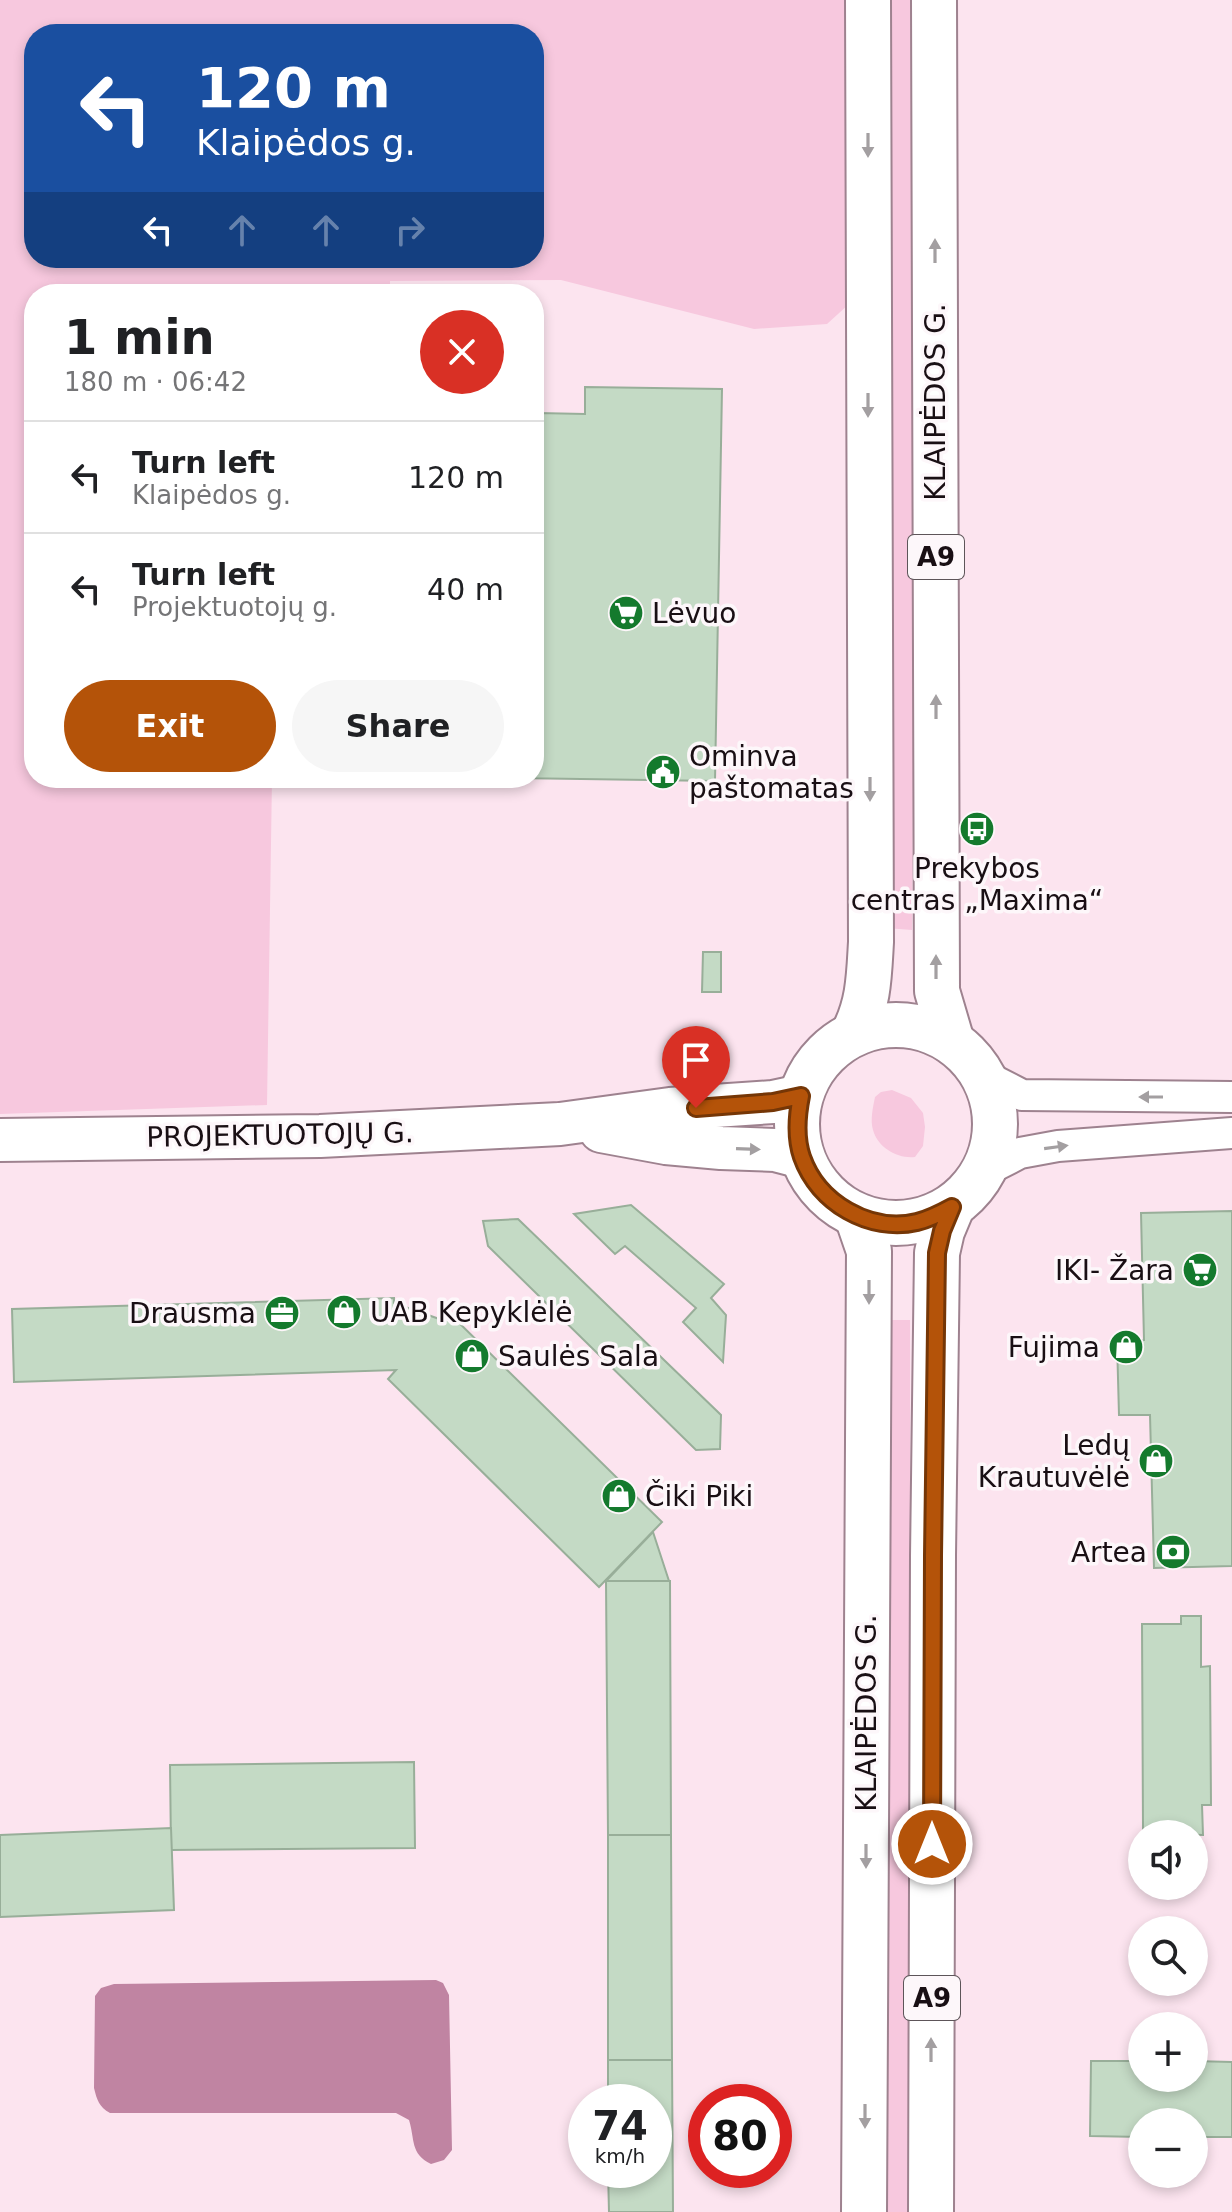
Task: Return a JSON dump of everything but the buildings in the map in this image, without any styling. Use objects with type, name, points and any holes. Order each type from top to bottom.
[{"type":"highway","name":"A9","points":[[853,1034],[863,1015],[869,986],[871,942],[868,0]]},
{"type":"highway","name":"KLAIPĖDOS G.","points":[[934,0],[937,991],[952,1042]]},
{"type":"highway","name":"KLAIPĖDOS G.","points":[[894,1024],[925,1029],[952,1042],[983,1075],[995,1114],[991,1153],[983,1172],[970,1191],[952,1207],[915,1222],[876,1222],[840,1206],[824,1193],[811,1176],[797,1137],[797,1116],[808,1076],[836,1045],[853,1034],[873,1027],[894,1024]]},
{"type":"highway","name":"KLAIPĖDOS G.","points":[[931,2212],[937,1253],[952,1207]]},
{"type":"highway","name":"KLAIPĖDOS G.","points":[[857,1216],[869,1251],[864,2212]]},
{"type":"main road","name":"PROJEKTUOTOJŲ G.","points":[[0,1140],[320,1136],[560,1124],[670,1109],[773,1102],[801,1096]]},
{"type":"main road","name":"PROJEKTUOTOJŲ G.","points":[[560,1124],[666,1143],[775,1150],[802,1157]]},
{"type":"street","points":[[983,1075],[1022,1095],[1232,1097]]},
{"type":"street","points":[[983,1172],[1020,1153],[1058,1146],[1232,1133]]},
{"type":"shaded area","points":[[0,0],[849,0],[849,304],[827,324],[754,329],[561,280],[390,281],[390,284],[24,284],[24,788],[272,788],[267,1105],[0,1114]]},
{"type":"shaded area","points":[[887,0],[918,0],[912,930],[886,928]]},
{"type":"shaded area","points":[[892,1090],[911,1098],[923,1113],[923,1146],[915,1157],[890,1151],[879,1142],[873,1130],[875,1097]]},
{"type":"shaded area","points":[[887,1320],[910,1320],[911,2212],[885,2212]]},
{"type":"shaded area","points":[[436,1980],[443,1983],[449,1995],[452,2150],[444,2160],[431,2164],[424,2160],[416,2151],[409,2120],[396,2113],[110,2113],[101,2106],[96,2096],[95,1996],[101,1988],[114,1984]]},
{"type":"place","name":"Lėvuo","points":[[626,613]]},
{"type":"place","name":"Ominva paštomatas","points":[[663,772]]},
{"type":"place","name":"Prekybos centras „Maxima“","points":[[977,829]]},
{"type":"place","name":"IKI- Žara","points":[[1200,1270]]},
{"type":"place","name":"UAB Kepyklėlė","points":[[344,1312]]},
{"type":"place","name":"Drausma","points":[[282,1313]]},
{"type":"place","name":"Fujima","points":[[1126,1347]]},
{"type":"place","name":"Saulės Sala","points":[[472,1356]]},
{"type":"place","name":"Ledų Krautuvėlė","points":[[1156,1461]]},
{"type":"place","name":"Čiki Piki","points":[[619,1496]]},
{"type":"place","name":"Artea","points":[[1173,1552]]},
{"type":"route","points":[[696,1108],[773,1102],[801,1096],[797,1137],[802,1157],[824,1193],[840,1206],[857,1216],[896,1224],[915,1222],[952,1207],[937,1253],[932,1844]]}]
